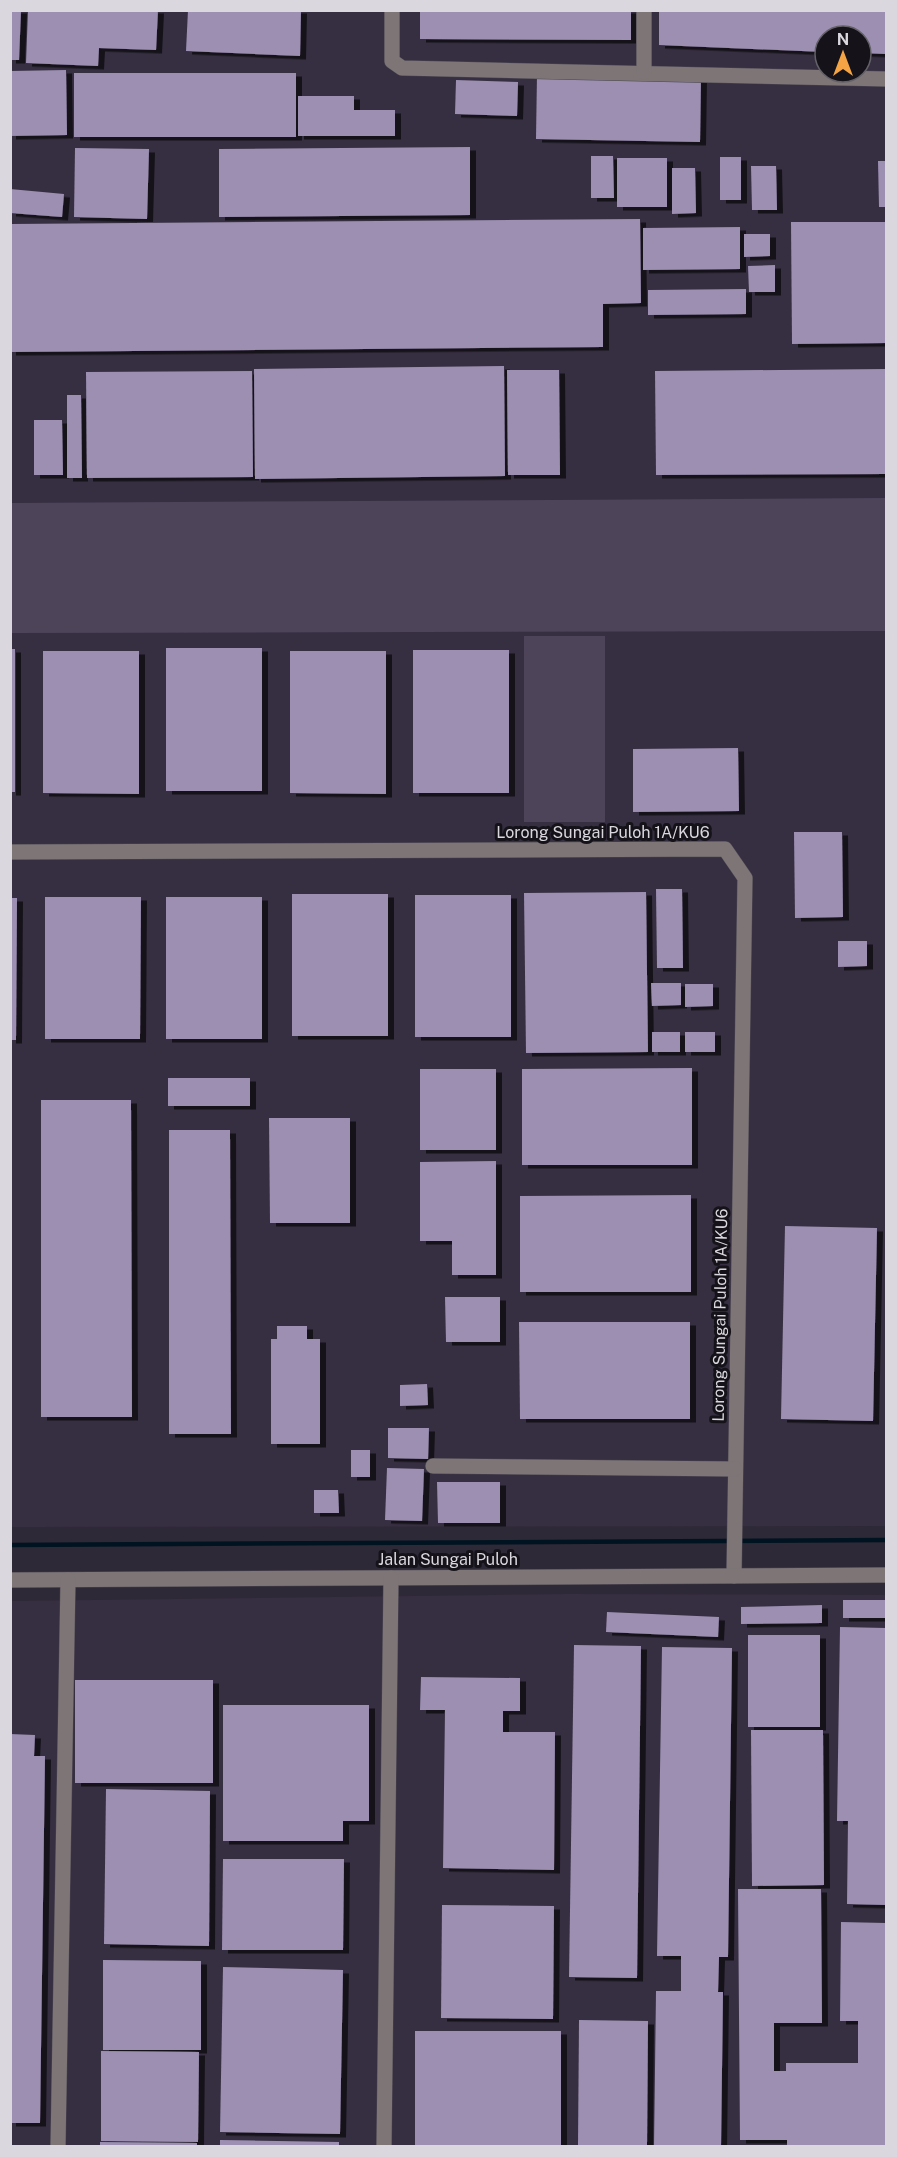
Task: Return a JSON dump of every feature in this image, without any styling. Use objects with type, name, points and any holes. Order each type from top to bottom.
[{"type":"street","points":[[392,10],[392,60],[402,68],[886,79]]},
{"type":"street","points":[[644,10],[644,72]]},
{"type":"street","name":"Lorong Sungai Puloh 1A/KU6","points":[[10,852],[725,849],[745,878],[734,1576]]},
{"type":"street","points":[[433,1466],[735,1469]]},
{"type":"street","name":"Jalan Sungai Puloh","points":[[10,1580],[886,1575]]},
{"type":"street","points":[[384,2146],[391,1578]]},
{"type":"street","points":[[58,2146],[68,1580]]},
{"type":"shaded area","points":[[10,11],[886,11],[886,1526],[11,1527]]},
{"type":"shaded area","points":[[886,498],[886,631],[11,633],[11,503]]},
{"type":"shaded area","points":[[524,636],[605,636],[605,822],[524,822]]},
{"type":"shaded area","points":[[568,1594],[886,1595],[886,2146],[11,2146],[10,1601]]},
{"type":"building","points":[[10,10],[21,10],[19,60],[10,60]]},
{"type":"building","points":[[28,10],[158,10],[156,50],[99,48],[98,66],[26,63]]},
{"type":"building","points":[[188,10],[301,10],[300,56],[186,51]]},
{"type":"building","points":[[420,10],[631,10],[631,40],[420,39]]},
{"type":"building","points":[[659,10],[886,10],[886,54],[873,53],[873,24],[813,24],[813,51],[659,45]]},
{"type":"building","points":[[66,70],[67,135],[10,136],[10,71]]},
{"type":"building","points":[[74,73],[296,73],[296,137],[74,137]]},
{"type":"building","points":[[537,74],[701,77],[700,142],[536,139]]},
{"type":"building","points":[[456,80],[518,82],[517,116],[455,114]]},
{"type":"building","points":[[298,96],[354,96],[354,110],[395,110],[395,136],[298,136]]},
{"type":"building","points":[[470,147],[470,215],[219,217],[219,149]]},
{"type":"building","points":[[75,148],[149,149],[147,219],[74,217]]},
{"type":"building","points":[[591,156],[613,156],[614,198],[591,198]]},
{"type":"building","points":[[720,157],[741,157],[741,200],[720,200]]},
{"type":"building","points":[[617,158],[667,158],[667,207],[617,207]]},
{"type":"building","points":[[878,161],[886,161],[886,207],[879,207]]},
{"type":"building","points":[[751,166],[776,166],[777,210],[752,210]]},
{"type":"building","points":[[672,168],[695,168],[696,213],[672,214]]},
{"type":"building","points":[[10,189],[64,194],[62,217],[10,213]]},
{"type":"building","points":[[640,219],[641,303],[603,304],[603,347],[10,352],[10,224]]},
{"type":"building","points":[[791,222],[886,222],[886,343],[792,344]]},
{"type":"building","points":[[740,227],[740,269],[643,270],[643,228]]},
{"type":"building","points":[[744,234],[770,234],[770,256],[744,257]]},
{"type":"building","points":[[775,265],[775,292],[749,292],[748,266]]},
{"type":"building","points":[[746,289],[746,314],[648,315],[648,290]]},
{"type":"building","points":[[504,366],[505,476],[255,479],[254,369]]},
{"type":"building","points":[[886,369],[886,474],[656,475],[655,371]]},
{"type":"building","points":[[507,370],[559,370],[560,475],[508,475]]},
{"type":"building","points":[[252,371],[253,477],[87,478],[86,372]]},
{"type":"building","points":[[67,395],[81,395],[82,478],[67,478]]},
{"type":"building","points":[[34,420],[62,420],[63,475],[34,475]]},
{"type":"building","points":[[166,648],[262,648],[262,791],[166,791]]},
{"type":"building","points":[[10,649],[15,649],[15,792],[10,792]]},
{"type":"building","points":[[413,650],[509,650],[509,793],[413,793]]},
{"type":"building","points":[[43,651],[139,651],[139,794],[43,793]]},
{"type":"building","points":[[290,651],[386,651],[386,794],[290,793]]},
{"type":"building","points":[[738,748],[739,811],[633,812],[633,749]]},
{"type":"building","points":[[794,832],[842,832],[843,917],[795,918]]},
{"type":"building","points":[[656,889],[682,889],[683,968],[657,968]]},
{"type":"building","points":[[646,892],[648,1052],[526,1053],[524,893]]},
{"type":"building","points":[[292,894],[388,894],[388,1036],[292,1036]]},
{"type":"building","points":[[415,895],[511,895],[511,1037],[415,1037]]},
{"type":"building","points":[[45,897],[141,897],[140,1039],[45,1039]]},
{"type":"building","points":[[166,897],[262,897],[262,1039],[166,1039]]},
{"type":"building","points":[[10,898],[17,898],[16,1040],[10,1040]]},
{"type":"building","points":[[838,941],[867,941],[867,966],[838,967]]},
{"type":"building","points":[[651,983],[681,983],[681,1005],[652,1006]]},
{"type":"building","points":[[685,984],[713,984],[713,1006],[685,1007]]},
{"type":"building","points":[[652,1032],[680,1032],[680,1052],[652,1052]]},
{"type":"building","points":[[685,1032],[715,1032],[715,1052],[685,1052]]},
{"type":"building","points":[[692,1068],[692,1165],[522,1165],[522,1069]]},
{"type":"building","points":[[420,1069],[496,1069],[496,1150],[420,1150]]},
{"type":"building","points":[[168,1078],[250,1078],[250,1106],[168,1106]]},
{"type":"building","points":[[41,1100],[131,1100],[132,1417],[41,1417]]},
{"type":"building","points":[[269,1118],[350,1118],[350,1223],[270,1223]]},
{"type":"building","points":[[169,1130],[230,1130],[231,1434],[169,1434]]},
{"type":"building","points":[[496,1161],[496,1275],[452,1275],[452,1241],[420,1241],[420,1162]]},
{"type":"building","points":[[691,1195],[691,1292],[520,1292],[520,1196]]},
{"type":"building","points":[[785,1226],[877,1228],[873,1421],[781,1419]]},
{"type":"building","points":[[445,1297],[500,1297],[500,1342],[446,1342]]},
{"type":"building","points":[[519,1322],[690,1322],[690,1419],[520,1419]]},
{"type":"building","points":[[277,1326],[307,1326],[307,1339],[320,1339],[320,1444],[271,1444],[271,1339],[277,1339]]},
{"type":"building","points":[[427,1384],[428,1405],[400,1406],[400,1385]]},
{"type":"building","points":[[388,1428],[429,1428],[428,1459],[388,1458]]},
{"type":"building","points":[[351,1450],[370,1450],[370,1477],[351,1477]]},
{"type":"building","points":[[387,1468],[424,1469],[422,1521],[385,1520]]},
{"type":"building","points":[[437,1482],[500,1482],[500,1523],[438,1523]]},
{"type":"building","points":[[314,1490],[338,1490],[339,1513],[314,1513]]},
{"type":"building","points":[[843,1600],[886,1600],[886,1618],[843,1618]]},
{"type":"building","points":[[822,1605],[822,1623],[741,1624],[741,1607]]},
{"type":"building","points":[[607,1612],[719,1617],[718,1637],[606,1632]]},
{"type":"building","points":[[840,1627],[886,1628],[886,1905],[847,1904],[848,1821],[837,1821]]},
{"type":"building","points":[[748,1635],[820,1635],[820,1727],[748,1727]]},
{"type":"building","points":[[574,1645],[641,1646],[637,1978],[569,1977]]},
{"type":"building","points":[[662,1647],[732,1648],[728,1957],[719,1957],[718,1992],[723,1992],[721,2146],[654,2146],[656,1991],[681,1991],[681,1956],[657,1956]]},
{"type":"building","points":[[421,1677],[520,1678],[520,1711],[503,1711],[503,1732],[555,1732],[554,1870],[443,1868],[445,1710],[420,1710]]},
{"type":"building","points":[[75,1680],[213,1680],[213,1783],[75,1783]]},
{"type":"building","points":[[223,1705],[369,1705],[369,1821],[343,1821],[343,1841],[223,1841]]},
{"type":"building","points":[[751,1730],[823,1730],[824,1885],[752,1886]]},
{"type":"building","points":[[10,1734],[35,1735],[34,1756],[45,1756],[40,2123],[10,2123]]},
{"type":"building","points":[[106,1789],[210,1791],[209,1946],[104,1944]]},
{"type":"building","points":[[223,1859],[344,1859],[343,1950],[222,1950]]},
{"type":"building","points":[[738,1889],[821,1889],[822,2023],[774,2023],[774,2071],[786,2071],[786,2063],[858,2063],[858,2021],[840,2021],[841,1922],[886,1923],[886,2146],[787,2146],[787,2140],[740,2140]]},
{"type":"building","points":[[442,1905],[554,1906],[553,2019],[441,2018]]},
{"type":"building","points":[[103,1960],[201,1961],[201,2050],[103,2050]]},
{"type":"building","points":[[223,1967],[343,1970],[340,2134],[220,2132]]},
{"type":"building","points":[[579,2020],[648,2021],[647,2146],[578,2146]]},
{"type":"building","points":[[415,2031],[561,2031],[561,2146],[415,2146]]},
{"type":"building","points":[[101,2051],[199,2052],[198,2142],[101,2141]]},
{"type":"building","points":[[220,2140],[339,2142],[339,2146],[220,2146]]},
{"type":"building","points":[[100,2142],[197,2143],[197,2146],[100,2146]]},
{"type":"waterway","points":[[10,1545],[886,1540]]}]
